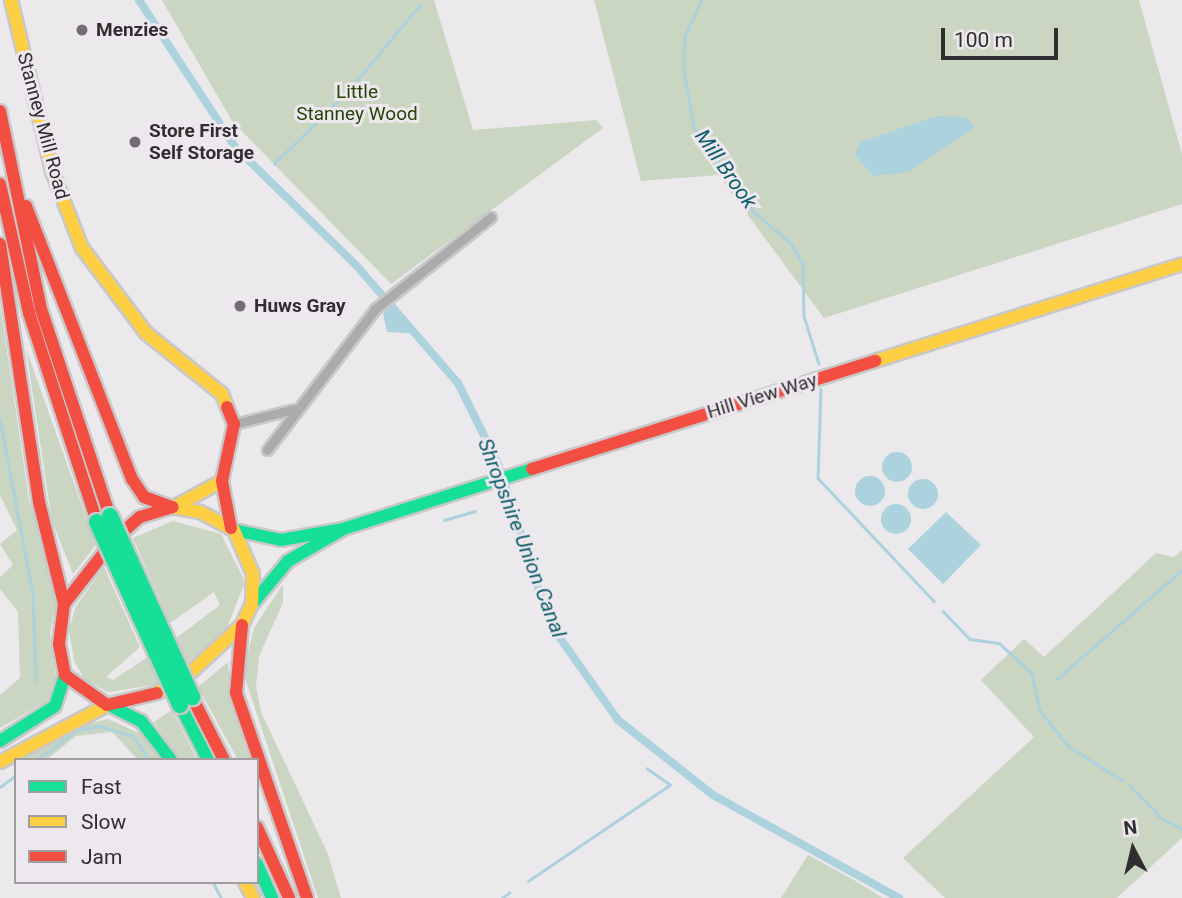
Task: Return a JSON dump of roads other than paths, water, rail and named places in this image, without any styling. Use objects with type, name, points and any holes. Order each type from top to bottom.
[{"type":"main road","name":"Stanney Mill Road","points":[[11,0],[52,171],[82,248],[146,332],[222,394],[234,424]]},
{"type":"main road","points":[[0,111],[41,309],[103,519]]},
{"type":"main road","points":[[5,140],[52,286],[132,480],[144,497],[233,529]]},
{"type":"main road","points":[[0,184],[29,313],[103,519],[186,701],[207,758]]},
{"type":"main road","points":[[0,244],[39,502],[62,577],[64,604],[59,644],[65,675],[55,706],[0,741]]},
{"type":"main road","name":"Hill View Way","points":[[233,529],[281,540],[343,529],[1182,264]]},
{"type":"main road","points":[[234,424],[222,481],[233,529],[253,574],[251,604],[242,625],[235,677],[240,711],[257,758]]},
{"type":"main road","points":[[64,604],[113,541],[140,517],[173,507],[222,481]]},
{"type":"main road","name":"Hill View Way","points":[[251,604],[288,561],[343,529]]},
{"type":"main road","points":[[0,762],[108,705],[165,689],[242,625]]},
{"type":"main road","points":[[65,675],[108,705],[141,721],[169,758]]},
{"type":"main road","points":[[186,701],[223,758]]},
{"type":"main road","points":[[259,764],[307,898]]},
{"type":"main road","points":[[259,831],[289,898]]},
{"type":"main road","points":[[259,869],[272,898]]},
{"type":"street","points":[[267,450],[295,409],[376,309],[399,286],[491,217]]},
{"type":"street","points":[[234,424],[295,409]]},
{"type":"water","points":[[937,116],[965,117],[975,127],[909,172],[873,176],[855,155],[860,142]]},
{"type":"water","points":[[389,304],[419,334],[387,332],[383,314]]},
{"type":"water","points":[[897,452],[908,456],[912,467],[908,478],[897,482],[886,478],[882,467],[886,456]]},
{"type":"water","points":[[870,476],[881,480],[885,491],[881,502],[870,506],[859,502],[855,491],[859,480]]},
{"type":"water","points":[[923,479],[934,483],[938,494],[934,505],[923,509],[912,505],[908,494],[912,483]]},
{"type":"water","points":[[896,504],[907,508],[911,519],[907,530],[896,534],[885,530],[881,519],[885,508]]},
{"type":"water","points":[[946,512],[981,545],[943,584],[908,549]]},
{"type":"waterway","name":"Shropshire Union Canal","points":[[139,0],[236,148],[356,265],[458,383],[499,466],[550,624],[618,720],[713,795],[899,898]]},
{"type":"waterway","name":"Mill Brook","points":[[702,0],[685,36],[684,71],[694,127],[754,212],[791,243],[803,264],[804,316],[819,364]]},
{"type":"waterway","points":[[348,91],[420,5]]},
{"type":"waterway","points":[[274,164],[340,99]]},
{"type":"waterway","name":"Mill Brook","points":[[821,389],[818,478],[934,601]]},
{"type":"waterway","points":[[0,419],[33,593],[36,680]]},
{"type":"waterway","points":[[444,520],[475,511]]},
{"type":"waterway","points":[[1057,679],[1182,570]]},
{"type":"waterway","name":"Mill Brook","points":[[943,611],[970,639],[999,643],[1032,673],[1040,710],[1068,746],[1122,780]]},
{"type":"waterway","points":[[40,758],[77,730],[100,726],[133,736],[149,758]]},
{"type":"waterway","points":[[528,881],[670,785],[647,769]]},
{"type":"waterway","points":[[0,787],[14,776]]},
{"type":"waterway","name":"Mill Brook","points":[[1130,785],[1161,818],[1182,829]]},
{"type":"waterway","points":[[214,884],[221,898]]},
{"type":"waterway","points":[[502,898],[509,893]]},
{"type":"place","name":"Menzies","points":[[82,30]]},
{"type":"place","name":"Store First Self Storage","points":[[135,142]]},
{"type":"place","name":"Huws Gray","points":[[240,306]]},
{"type":"park label","name":"Little Stanney Wood","points":[[357,103]]}]
